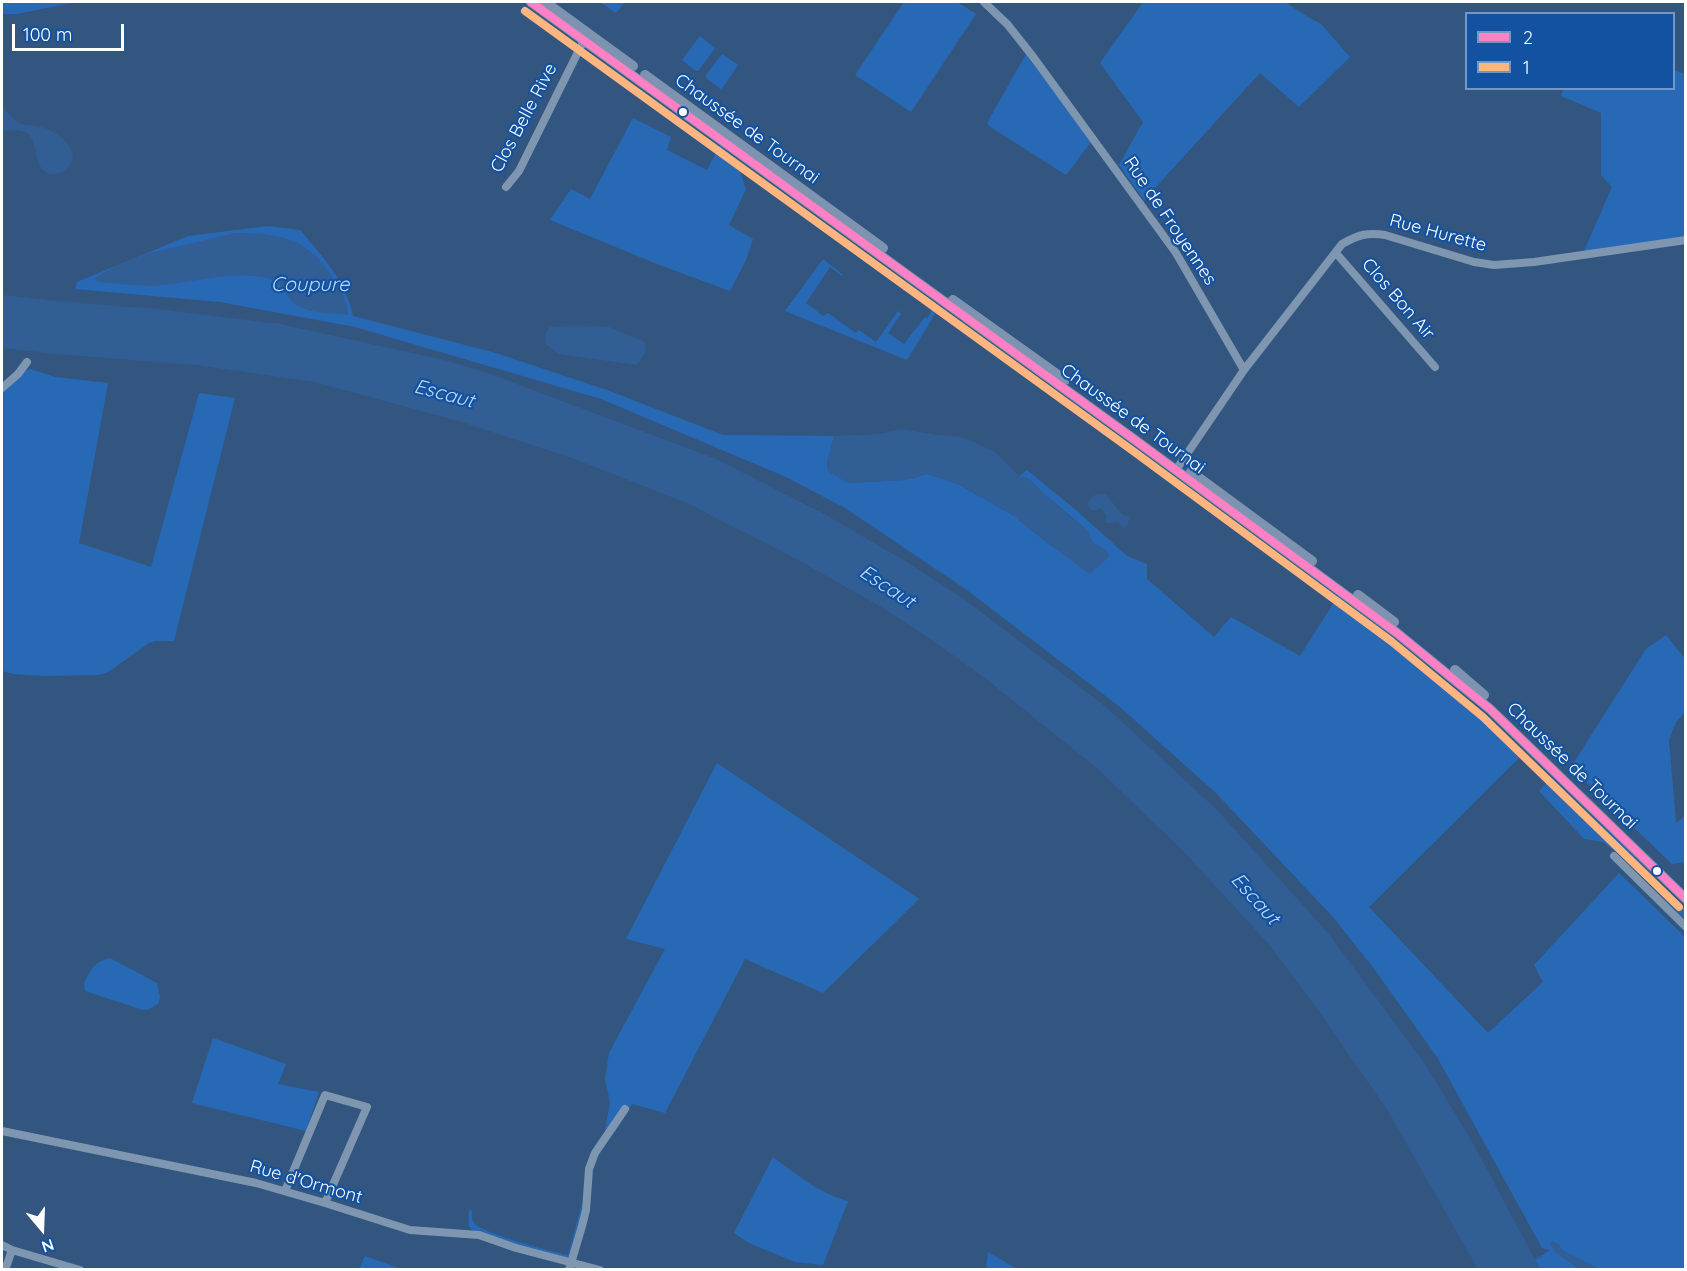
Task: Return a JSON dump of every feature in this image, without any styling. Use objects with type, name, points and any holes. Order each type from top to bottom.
[{"type":"main road","name":"Chaussée de Tournai","points":[[531,2],[585,37],[1393,621],[1471,683],[1686,889]]},
{"type":"main road","name":"Chaussée de Tournai","points":[[545,2],[585,37]]},
{"type":"main road","name":"Chaussée de Tournai","points":[[1178,467],[1457,681],[1514,732],[1686,899]]},
{"type":"street","name":"Rue de Froyennes","points":[[984,2],[1008,25],[1034,58],[1176,253],[1244,370]]},
{"type":"street","name":"Clos Belle Rive","points":[[506,187],[519,171],[585,37]]},
{"type":"street","name":"Rue Hurette","points":[[1244,370],[1342,244],[1356,236],[1371,233],[1385,234],[1474,262],[1494,265],[1534,262],[1686,240]]},
{"type":"street","name":"Clos Bon Air","points":[[1336,253],[1435,367]]},
{"type":"street","points":[[2,388],[18,374],[27,362]]},
{"type":"street","points":[[1178,467],[1244,370]]},
{"type":"street","points":[[1614,856],[1686,927]]},
{"type":"street","points":[[285,1191],[325,1095],[367,1107],[325,1203]]},
{"type":"street","points":[[570,1266],[586,1210],[589,1169],[595,1153],[625,1109]]},
{"type":"street","name":"Rue d'Ormont","points":[[2,1131],[155,1161],[285,1191],[410,1230],[479,1235],[570,1266],[600,1269]]},
{"type":"street","points":[[2,1245],[12,1250],[80,1269]]},
{"type":"street","points":[[5,1269],[12,1250]]},
{"type":"shaded area","points":[[2,2],[76,2],[17,14],[2,14]]},
{"type":"shaded area","points":[[600,2],[625,2],[616,13]]},
{"type":"shaded area","points":[[904,2],[957,2],[976,14],[911,112],[855,75]]},
{"type":"shaded area","points":[[1143,2],[1285,2],[1321,24],[1350,57],[1299,107],[1260,73],[1144,200],[1119,165],[1143,122],[1100,63]]},
{"type":"shaded area","points":[[700,36],[715,48],[696,71],[682,60]]},
{"type":"shaded area","points":[[722,54],[738,65],[721,89],[706,78],[706,75]]},
{"type":"shaded area","points":[[1026,54],[1091,142],[1066,175],[987,123]]},
{"type":"shaded area","points":[[1675,70],[1685,74],[1685,237],[1584,251],[1612,187],[1601,175],[1601,113],[1561,96],[1564,90],[1675,90]]},
{"type":"shaded area","points":[[633,118],[671,137],[667,150],[707,170],[720,145],[736,160],[746,189],[729,225],[753,239],[746,260],[730,291],[550,220],[571,189],[590,199]]},
{"type":"shaded area","points":[[268,226],[300,230],[325,259],[339,280],[350,303],[353,316],[496,353],[607,390],[723,435],[834,436],[827,463],[828,471],[848,483],[905,480],[928,474],[958,484],[1014,516],[1050,545],[1091,573],[1093,543],[1089,532],[1019,476],[1027,470],[1127,556],[1147,564],[1147,579],[1214,637],[1231,617],[1300,656],[1338,596],[1460,693],[1525,753],[1369,907],[1488,1033],[1543,982],[1534,965],[1619,873],[1685,937],[1685,1269],[1541,1269],[1535,1260],[1550,1250],[1542,1248],[1437,1057],[1375,970],[1333,917],[1216,793],[1120,707],[967,590],[845,508],[786,477],[601,399],[355,327],[220,302],[75,289],[77,282],[188,236]]},
{"type":"shaded area","points":[[823,259],[843,275],[830,267],[806,303],[823,316],[828,313],[856,333],[859,330],[876,342],[898,311],[901,314],[888,333],[904,344],[934,307],[938,309],[907,360],[785,311]]},
{"type":"shaded area","points":[[30,369],[55,377],[108,383],[79,543],[151,567],[199,393],[235,398],[174,641],[149,643],[106,673],[43,676],[2,671],[2,389],[20,373]]},
{"type":"shaded area","points":[[1666,635],[1685,659],[1685,712],[1676,722],[1669,740],[1676,823],[1685,816],[1685,862],[1672,864],[1571,767],[1646,649]]},
{"type":"shaded area","points":[[717,763],[919,899],[823,993],[745,959],[665,1113],[632,1104],[615,1132],[605,1130],[610,1102],[605,1078],[609,1053],[665,949],[626,939]]},
{"type":"shaded area","points":[[1552,778],[1640,862],[1685,909],[1685,919],[1630,863],[1603,842],[1584,839],[1539,791]]},
{"type":"shaded area","points":[[110,958],[157,983],[160,997],[158,1004],[143,1010],[85,991],[84,984],[90,971],[96,964]]},
{"type":"shaded area","points":[[213,1038],[286,1064],[278,1084],[319,1092],[306,1131],[192,1103]]},
{"type":"shaded area","points":[[773,1157],[799,1177],[848,1201],[823,1265],[795,1262],[749,1243],[734,1233]]},
{"type":"shaded area","points":[[582,1204],[585,1205],[568,1258],[523,1247],[472,1230],[468,1223],[469,1210],[472,1211],[475,1224],[492,1233],[568,1255]]},
{"type":"shaded area","points":[[988,1252],[1017,1269],[986,1269]]},
{"type":"shaded area","points":[[365,1256],[368,1257],[401,1269],[359,1269]]},
{"type":"water","points":[[2,107],[19,123],[42,127],[63,139],[73,155],[67,169],[54,174],[44,171],[40,166],[30,136],[22,131],[2,130]]},
{"type":"water","name":"Coupure","points":[[235,233],[267,234],[293,241],[304,247],[315,255],[335,281],[342,293],[348,315],[313,311],[300,307],[274,281],[255,276],[226,276],[152,286],[97,282],[95,278],[116,266],[146,254]]},
{"type":"water","name":"Escaut","points":[[2,295],[157,309],[280,324],[448,361],[493,375],[716,459],[826,515],[905,561],[964,599],[1107,708],[1217,810],[1328,933],[1425,1064],[1474,1145],[1540,1269],[1478,1269],[1388,1111],[1316,1007],[1267,942],[1184,852],[1098,769],[985,678],[878,605],[789,555],[687,503],[572,458],[462,422],[315,382],[197,365],[2,348]]},
{"type":"water","points":[[550,327],[609,327],[645,342],[646,351],[637,365],[559,354],[546,344],[545,334]]},
{"type":"water","points":[[901,429],[960,437],[995,452],[1019,476],[1028,478],[1069,516],[1080,523],[1089,532],[1093,543],[1109,554],[1108,558],[1090,574],[1014,516],[958,484],[928,474],[905,480],[848,483],[828,471],[827,463],[834,436],[881,434]]},
{"type":"water","points":[[1097,494],[1106,494],[1122,515],[1129,517],[1126,527],[1123,528],[1118,522],[1106,523],[1107,516],[1101,508],[1092,511],[1087,504]]},
{"type":"water","points":[[1552,1241],[1564,1251],[1600,1269],[1577,1268],[1555,1252],[1550,1243]]},
{"type":"waterway","points":[[1534,1260],[1542,1256]]},
{"type":"transit line","name":"2","points":[[531,2],[1397,633],[1490,709],[1686,899]]},
{"type":"transit line","name":"1","points":[[525,11],[1129,448],[1391,641],[1483,717],[1679,907]]}]
